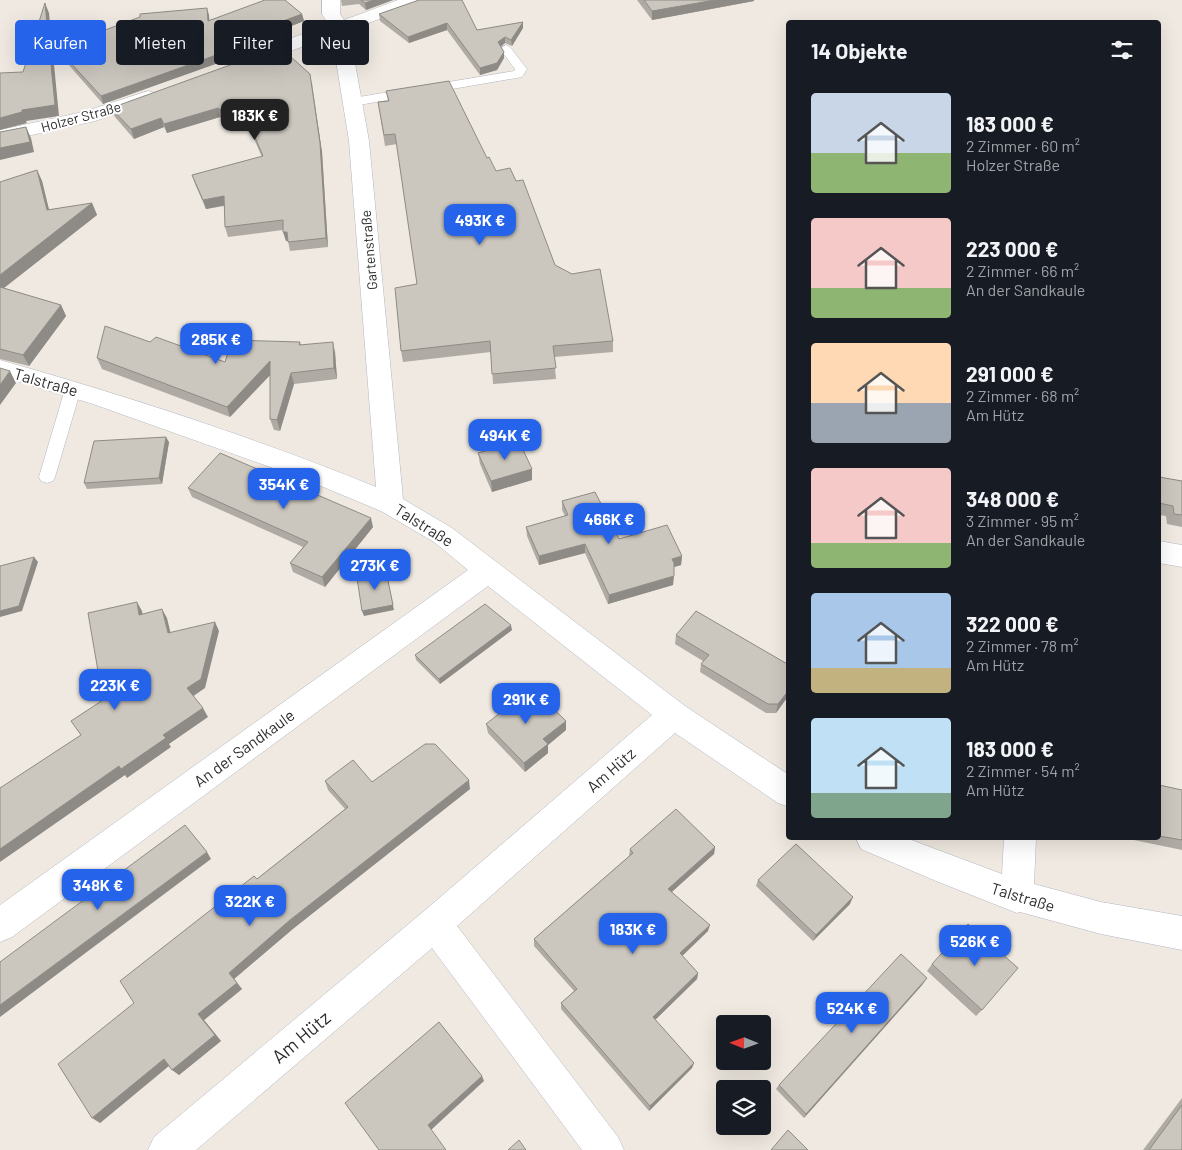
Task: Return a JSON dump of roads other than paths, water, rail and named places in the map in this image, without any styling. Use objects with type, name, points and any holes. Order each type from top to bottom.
[{"type":"street","name":"Gartenstraße","points":[[331,0],[331,14],[336,20]]},
{"type":"street","points":[[357,20],[415,0]]},
{"type":"street","points":[[228,67],[302,40]]},
{"type":"street","name":"Gartenstraße","points":[[347,65],[354,102],[371,273],[390,504]]},
{"type":"street","name":"Holzer Straße","points":[[0,136],[88,117],[164,91]]},
{"type":"street","name":"Talstraße","points":[[0,368],[73,390],[314,472],[390,504],[443,535],[674,715],[786,791]]},
{"type":"street","points":[[1161,552],[1182,556]]},
{"type":"street","name":"An der Sandkaule","points":[[0,925],[489,570]]},
{"type":"street","name":"Am Hütz","points":[[167,1150],[435,924],[674,715]]},
{"type":"street","name":"Talstraße","points":[[876,840],[915,858],[1017,897],[1068,910],[1182,933]]},
{"type":"street","points":[[1017,897],[1020,840]]},
{"type":"street","points":[[435,924],[604,1150]]},
{"type":"lane","points":[[354,102],[517,75],[521,69],[506,49]]},
{"type":"lane","points":[[46,477],[73,390]]}]
